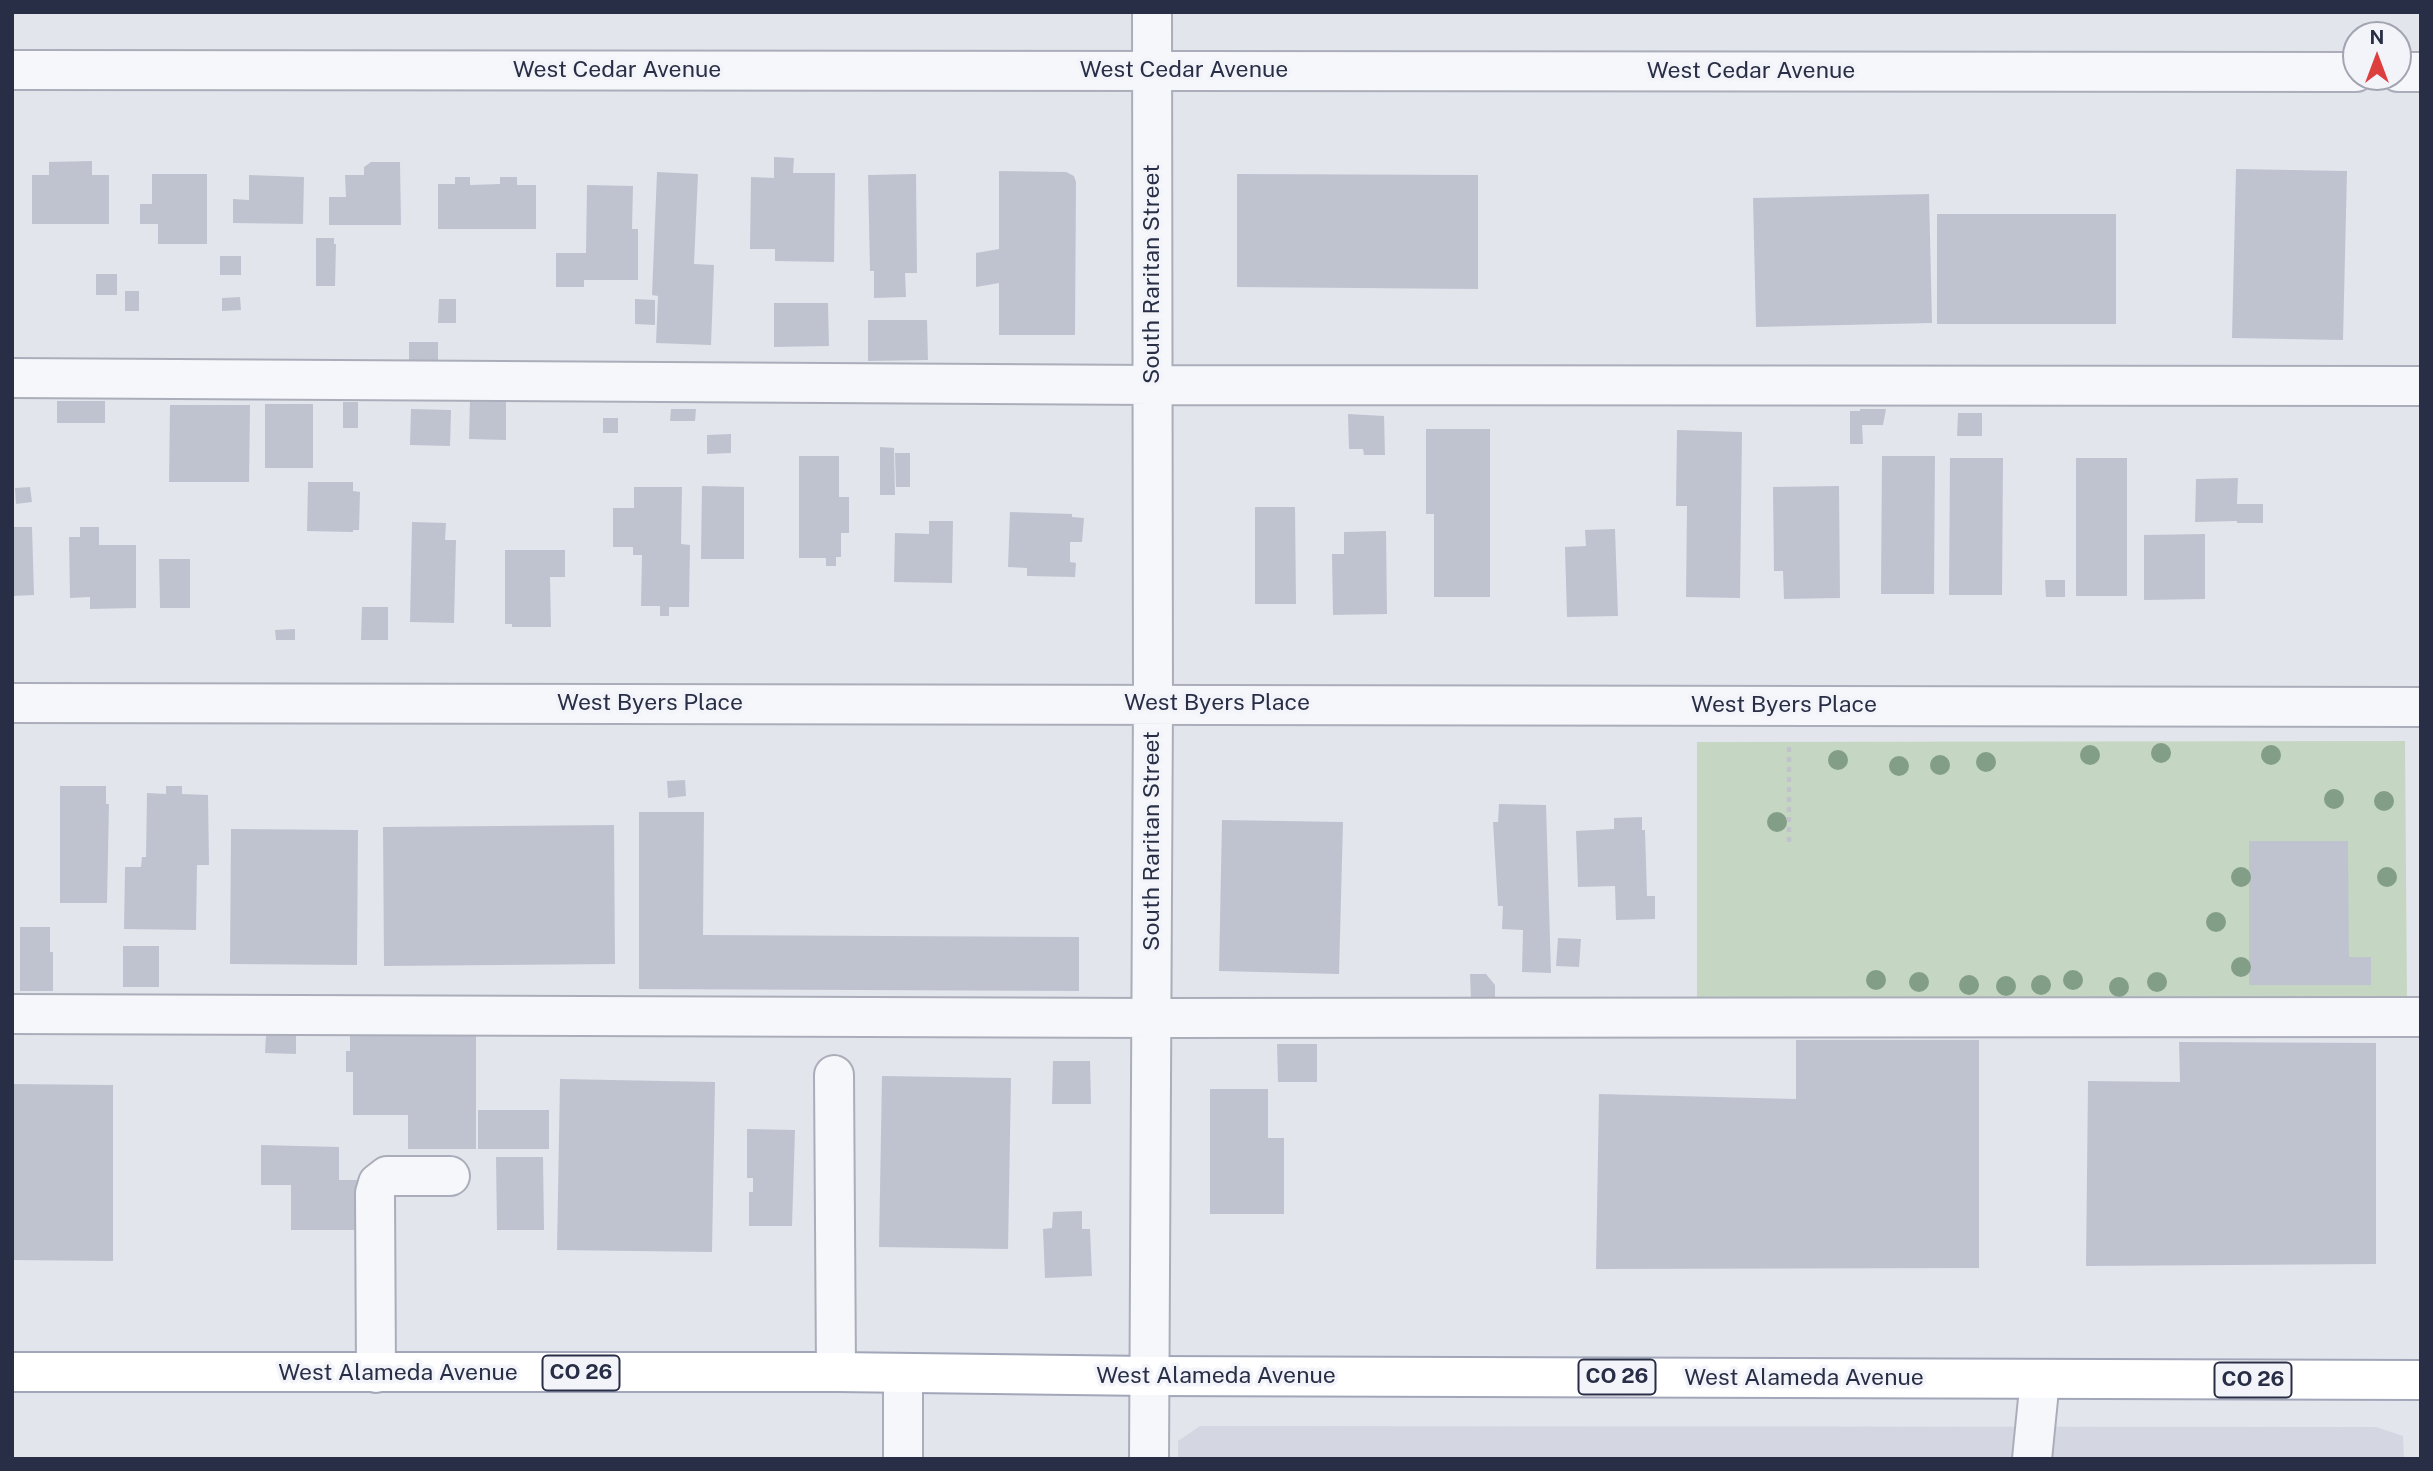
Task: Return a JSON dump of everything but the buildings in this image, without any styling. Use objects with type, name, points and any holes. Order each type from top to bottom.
[{"type":"main road","name":"West Alameda Avenue","points":[[12,1372],[836,1372],[1149,1376],[2421,1380]]},
{"type":"street","name":"South Raritan Street","points":[[1149,1459],[1153,703],[1152,12]]},
{"type":"street","name":"West Cedar Avenue","points":[[12,70],[2342,72]]},
{"type":"street","points":[[12,378],[1152,385],[2421,386]]},
{"type":"street","name":"West Byers Place","points":[[12,703],[2421,707]]},
{"type":"street","points":[[12,1014],[1151,1018],[2421,1017]]},
{"type":"street","points":[[834,1075],[836,1372]]},
{"type":"street","points":[[376,1373],[375,1193],[379,1183],[387,1175],[450,1175]]},
{"type":"street","points":[[903,1373],[903,1459]]},
{"type":"street","points":[[2032,1459],[2040,1379]]},
{"type":"path","points":[[1789,705],[1789,843]]},
{"type":"shaded area","points":[[1200,1426],[2376,1427],[2403,1436],[2404,1459],[1178,1459],[1178,1441]]},
{"type":"green space","points":[[2405,741],[2407,1002],[1697,1001],[1697,742]]}]
